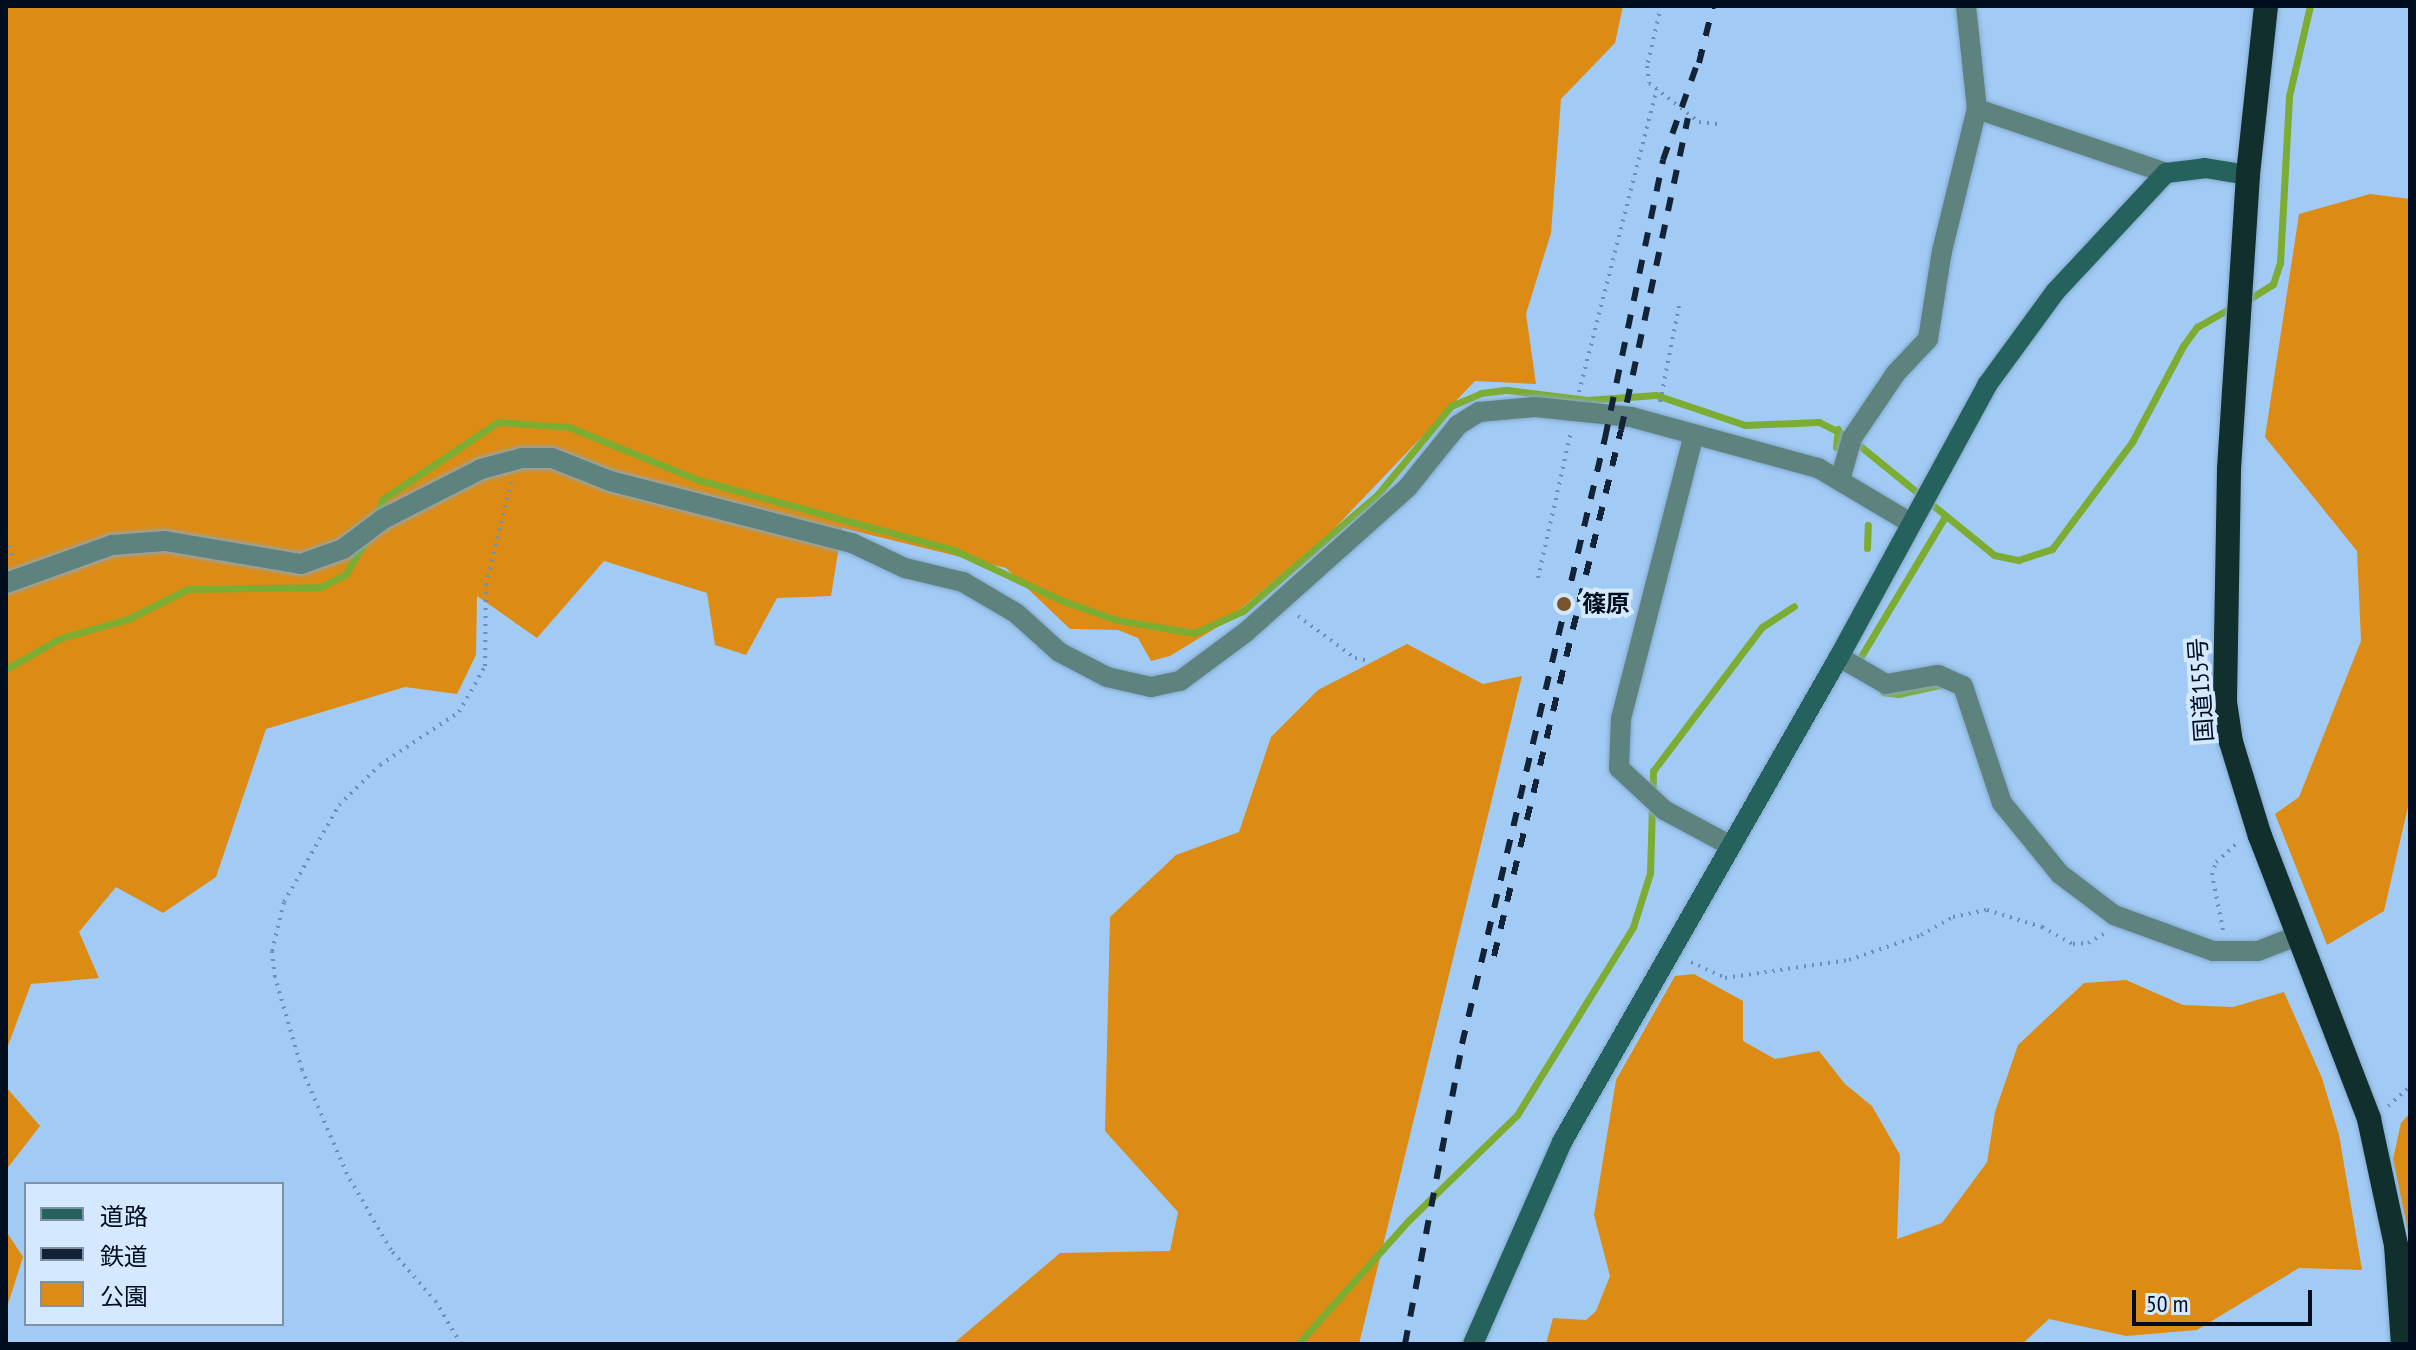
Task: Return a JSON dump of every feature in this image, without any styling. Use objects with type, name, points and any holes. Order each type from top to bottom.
[{"type":"highway","name":"国道155号","points":[[2266,6],[2248,175],[2222,664],[2231,742],[2260,836],[2369,1119],[2396,1245],[2403,1344]]},
{"type":"street","points":[[1840,480],[1852,438],[1896,373],[1928,339],[1942,251],[1977,109],[1966,6]]},
{"type":"street","points":[[1977,109],[2166,173],[2205,168],[2248,175]]},
{"type":"street","points":[[1473,1344],[1562,1142],[1839,657],[1909,522],[1987,385],[2046,304],[2104,234],[2166,173]]},
{"type":"street","points":[[6,583],[112,545],[165,541],[301,564],[343,549],[439,487],[512,461],[552,458],[610,481],[852,543],[905,568],[963,582],[1016,613],[1059,652],[1107,677],[1151,687],[1180,681],[1278,605],[1408,487],[1458,425],[1479,412],[1509,407],[1574,415],[1599,412],[1650,424],[1693,438],[1818,468],[1909,522]]},
{"type":"street","points":[[1693,438],[1621,718],[1619,768],[1664,810],[1731,846]]},
{"type":"street","points":[[1839,657],[1886,684],[1938,675],[1963,686],[2002,803],[2060,874],[2114,915],[2193,946],[2227,952],[2258,951],[2297,936]]},
{"type":"path","points":[[1661,6],[1646,75],[1657,89],[1699,122],[1718,124]]},
{"type":"path","points":[[1538,578],[1574,415],[1657,89]]},
{"type":"path","points":[[1650,424],[1660,403],[1679,306]]},
{"type":"path","points":[[461,1344],[436,1302],[391,1250],[347,1174],[302,1070],[275,977],[272,951],[284,902],[339,805],[380,765],[459,712],[485,666],[486,585],[511,488],[512,461]]},
{"type":"path","points":[[1278,605],[1355,658],[1369,661]]},
{"type":"path","points":[[2227,952],[2212,875],[2225,851],[2260,836]]},
{"type":"path","points":[[1672,950],[1709,973],[1741,978],[1878,953],[1953,917],[1987,910],[2042,927],[2073,944],[2099,939],[2114,915]]},
{"type":"green space","points":[[6,6],[1623,6],[1615,43],[1561,99],[1551,233],[1526,314],[1536,384],[1475,381],[1330,533],[1224,623],[1170,656],[1151,661],[1138,638],[1118,630],[1070,629],[1006,568],[842,528],[831,596],[777,598],[746,655],[715,645],[707,593],[604,561],[537,638],[477,596],[476,655],[457,694],[405,687],[266,729],[216,877],[163,913],[116,887],[79,932],[99,978],[31,984],[6,1051]]},
{"type":"green space","points":[[2370,194],[2410,199],[2410,798],[2384,911],[2327,945],[2275,814],[2299,797],[2361,641],[2357,551],[2265,437],[2299,214]]},
{"type":"green space","points":[[1407,644],[1483,684],[1522,676],[1359,1344],[953,1344],[1060,1253],[1170,1251],[1178,1212],[1105,1131],[1110,917],[1176,855],[1239,832],[1271,737],[1318,690]]},
{"type":"green space","points":[[1694,974],[1743,1001],[1743,1041],[1775,1059],[1819,1051],[1845,1084],[1872,1106],[1900,1155],[1897,1239],[1942,1223],[1971,1184],[1987,1162],[1995,1112],[2018,1045],[2084,983],[2126,980],[2183,1005],[2233,1007],[2284,992],[2322,1078],[2339,1135],[2362,1270],[2299,1268],[2197,1330],[2126,1336],[2049,1319],[2022,1344],[1546,1344],[1553,1318],[1586,1320],[1596,1311],[1610,1276],[1594,1215],[1616,1080],[1675,976]]},
{"type":"green space","points":[[6,1087],[40,1126],[6,1170]]},
{"type":"green space","points":[[2410,1113],[2410,1242],[2393,1159],[2401,1123]]},
{"type":"green space","points":[[6,1231],[23,1257],[6,1310]]},
{"type":"waterway","points":[[2246,301],[2273,284],[2280,263],[2289,96],[2310,6]]},
{"type":"waterway","points":[[375,518],[383,499],[498,422],[569,427],[698,480],[954,550],[1063,601],[1117,620],[1194,633],[1243,611],[1378,494],[1451,406],[1481,393],[1507,390],[1587,400],[1656,395],[1745,425],[1819,422],[1849,437],[1994,555],[2018,560],[2052,549],[2132,442],[2183,346],[2197,327],[2234,306]]},
{"type":"waterway","points":[[1836,447],[1838,429]]},
{"type":"waterway","points":[[1857,663],[1944,518]]},
{"type":"waterway","points":[[1867,548],[1868,525]]},
{"type":"waterway","points":[[6,669],[61,638],[128,619],[188,589],[321,587],[345,575],[366,540]]},
{"type":"waterway","points":[[1298,1344],[1409,1220],[1517,1115],[1633,927],[1650,873],[1653,771],[1762,627],[1794,606]]},
{"type":"waterway","points":[[1883,692],[1898,694],[1939,685]]},
{"type":"railway","points":[[1699,63],[1713,6]]},
{"type":"railway","points":[[1405,1344],[1462,1044],[1605,438],[1663,160],[1701,53]]},
{"type":"railway","points":[[1494,956],[1621,430],[1688,118]]},
{"type":"place","name":"篠原","points":[[1564,604]]}]
